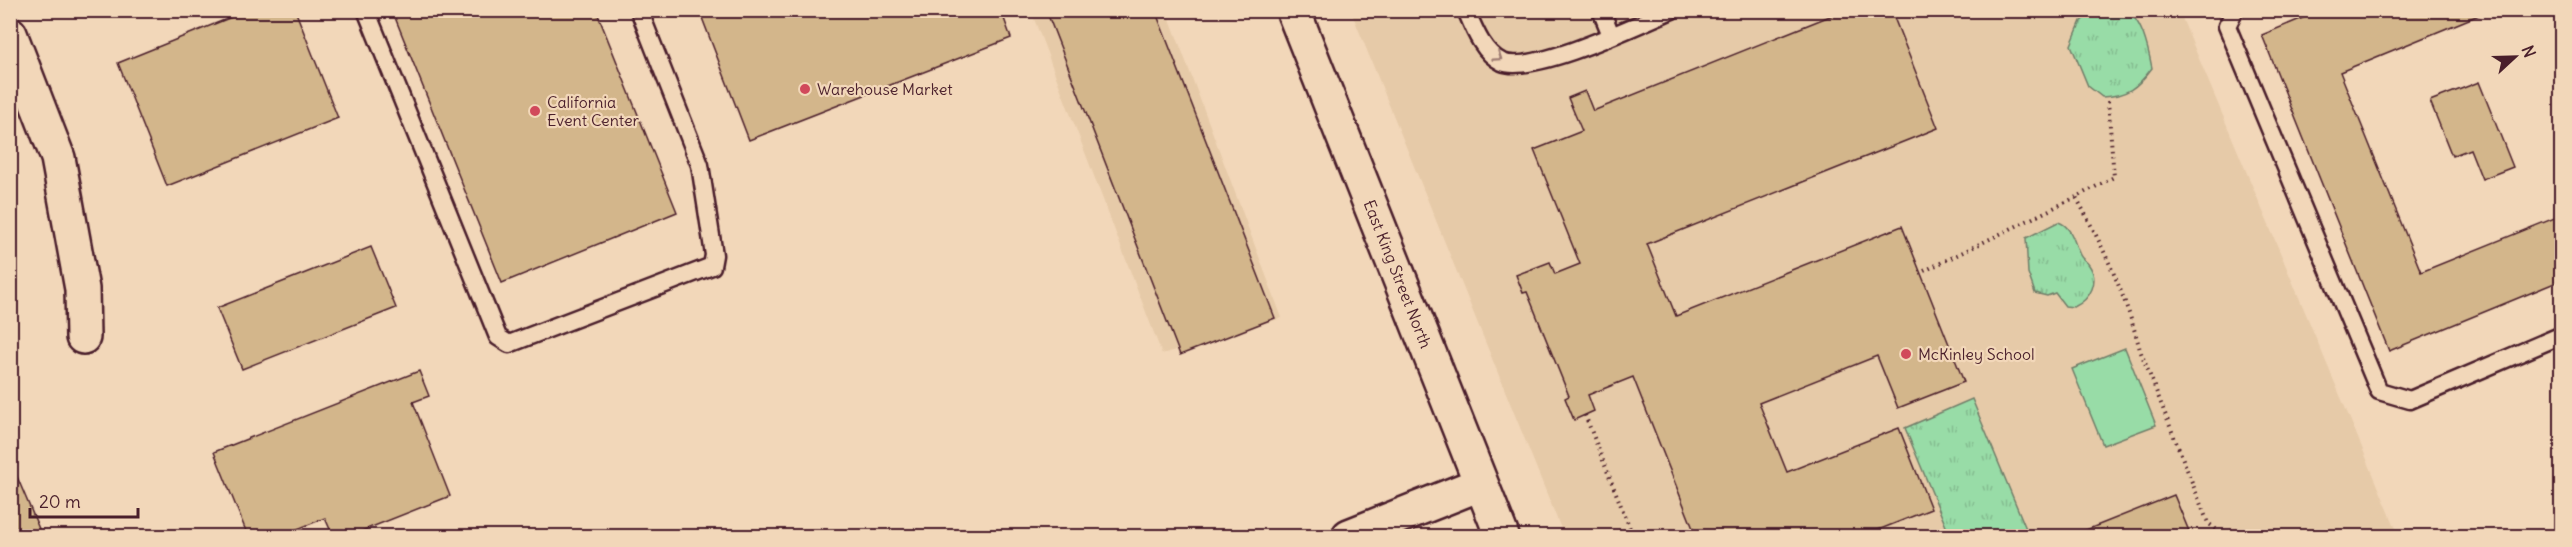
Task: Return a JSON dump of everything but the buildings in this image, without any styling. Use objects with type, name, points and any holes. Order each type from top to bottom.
[{"type":"street","name":"East King Street North","points":[[1293,10],[1502,537]]},
{"type":"street","points":[[10,34],[58,158],[82,289],[82,337]]},
{"type":"street","points":[[1349,537],[1480,484]]},
{"type":"lane","points":[[366,10],[498,337],[509,344],[712,266],[714,255],[700,165],[639,10]]},
{"type":"lane","points":[[1466,10],[1476,35],[1487,50],[1501,62],[1518,66],[1534,63],[1672,10]]},
{"type":"lane","points":[[1601,10],[1611,35]]},
{"type":"lane","points":[[2235,10],[2228,26],[2379,391],[2410,400],[2562,334]]},
{"type":"path","points":[[1924,272],[2114,177],[2108,101]]},
{"type":"path","points":[[2076,197],[2116,276],[2140,350],[2208,523],[2217,530],[2220,537]]},
{"type":"path","points":[[1586,415],[1634,537]]},
{"type":"path","points":[[1681,537],[1694,531]]},
{"type":"shaded area","points":[[1031,11],[1167,11],[1282,318],[1162,354]]},
{"type":"shaded area","name":"McKinley School","points":[[1351,11],[2179,11],[2399,536],[1564,536]]},
{"type":"green space","points":[[2117,10],[2130,14],[2136,19],[2147,44],[2152,68],[2136,86],[2125,93],[2102,97],[2088,86],[2071,45],[2081,21],[2095,11]]},
{"type":"green space","points":[[2058,222],[2070,231],[2081,257],[2089,265],[2094,277],[2089,294],[2074,307],[2065,306],[2055,293],[2047,296],[2035,293],[2028,273],[2026,238]]},
{"type":"green space","points":[[2125,348],[2156,425],[2103,445],[2072,369]]},
{"type":"green space","points":[[1972,399],[2029,536],[1950,536],[1905,428]]},
{"type":"place","name":"Warehouse Market","points":[[805,89]]},
{"type":"place","name":"California Event Center","points":[[535,111]]},
{"type":"place","name":"McKinley School","points":[[1906,354]]}]
